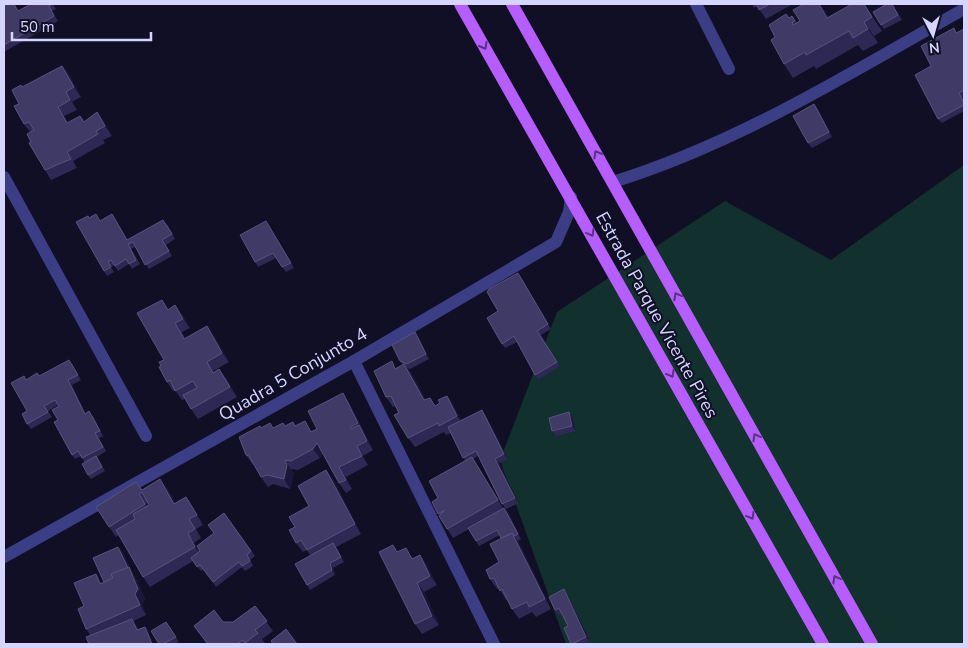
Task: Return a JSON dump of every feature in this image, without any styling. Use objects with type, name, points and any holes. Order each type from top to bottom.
[{"type":"main road","name":"Estrada Parque Vicente Pires","points":[[460,4],[823,644]]},
{"type":"main road","name":"Estrada Parque Vicente Pires","points":[[512,4],[872,644]]},
{"type":"street","points":[[696,4],[729,70]]},
{"type":"street","points":[[613,182],[655,169],[776,116],[964,9]]},
{"type":"street","points":[[4,177],[146,436]]},
{"type":"street","name":"Quadra 5 Conjunto 4","points":[[4,557],[354,361],[556,242],[569,212],[571,197]]},
{"type":"street","points":[[354,361],[494,644]]},
{"type":"green space","points":[[964,165],[964,644],[566,644],[500,460],[557,312],[725,201],[831,260]]},
{"type":"building","points":[[4,4],[14,4],[18,11],[31,4],[52,4],[49,6],[54,16],[4,45]]},
{"type":"building","points":[[756,4],[770,4],[759,10]]},
{"type":"building","points":[[804,4],[819,4],[827,18],[852,4],[864,4],[872,17],[864,22],[868,29],[853,38],[849,31],[806,55],[805,52],[784,64],[771,40],[775,37],[769,25],[786,14],[789,18],[792,16],[795,21],[792,22],[793,25],[800,21],[793,10]]},
{"type":"building","points":[[887,4],[892,4],[898,15],[881,25],[873,12]]},
{"type":"building","points":[[954,28],[956,33],[964,29],[964,90],[959,93],[964,105],[938,119],[915,75],[931,66],[921,46]]},
{"type":"building","points":[[62,66],[74,87],[66,92],[70,100],[58,107],[67,123],[80,116],[84,122],[97,112],[105,126],[96,131],[98,134],[67,152],[71,159],[45,170],[29,143],[31,142],[27,134],[34,130],[29,122],[24,124],[14,106],[19,104],[12,90],[21,85],[22,87]]},
{"type":"building","points":[[814,104],[829,132],[808,143],[793,116]]},
{"type":"building","points":[[96,214],[100,221],[112,214],[127,240],[163,220],[172,234],[162,240],[169,251],[145,265],[133,242],[128,244],[136,260],[129,264],[126,259],[115,266],[111,260],[108,262],[111,267],[104,271],[76,222]]},
{"type":"building","points":[[266,221],[291,263],[282,267],[273,253],[255,262],[240,235]]},
{"type":"building","points":[[518,273],[548,324],[537,331],[557,362],[535,375],[514,336],[502,344],[487,318],[498,311],[487,292],[489,289]]},
{"type":"building","points":[[162,300],[168,310],[175,305],[183,319],[175,323],[184,339],[207,326],[222,353],[207,362],[213,373],[219,369],[230,387],[191,409],[183,395],[197,388],[193,381],[175,391],[170,380],[167,382],[159,367],[161,366],[159,362],[164,360],[137,313]]},
{"type":"building","points":[[415,332],[426,354],[407,364],[400,361],[392,345]]},
{"type":"building","points":[[69,360],[78,375],[68,380],[85,414],[89,411],[100,431],[95,433],[103,447],[82,458],[78,451],[72,455],[54,422],[58,420],[52,410],[59,406],[55,400],[44,406],[48,412],[27,424],[22,414],[27,411],[11,383],[24,376],[26,380],[37,373],[39,376]]},
{"type":"building","points":[[392,361],[395,369],[404,364],[424,400],[430,398],[435,406],[440,403],[438,400],[447,396],[457,416],[439,426],[438,423],[408,438],[394,415],[399,413],[391,396],[386,397],[374,371]]},
{"type":"building","points":[[343,393],[358,423],[350,427],[351,429],[359,425],[367,441],[357,446],[362,456],[339,467],[346,480],[339,483],[317,443],[313,449],[291,461],[285,460],[287,465],[284,479],[267,475],[261,477],[249,456],[246,455],[239,437],[270,423],[273,428],[283,423],[285,426],[293,422],[295,426],[305,421],[311,432],[317,429],[308,411]]},
{"type":"building","points":[[482,410],[504,454],[495,459],[515,498],[502,504],[476,451],[463,458],[448,427]]},
{"type":"building","points":[[569,412],[572,426],[552,431],[549,418]]},
{"type":"building","points":[[96,456],[102,467],[88,475],[82,464]]},
{"type":"building","points":[[472,457],[498,500],[447,529],[439,516],[445,510],[438,514],[432,502],[438,498],[429,481]]},
{"type":"building","points":[[326,470],[355,524],[307,550],[301,540],[296,543],[289,530],[295,527],[289,517],[309,506],[298,486]]},
{"type":"building","points":[[160,479],[174,504],[186,497],[197,515],[189,519],[195,529],[188,533],[195,547],[143,577],[116,530],[135,519],[133,514],[149,505],[142,492],[139,494],[145,504],[109,527],[96,507],[136,482],[142,490]]},
{"type":"building","points":[[504,508],[518,534],[514,536],[512,533],[501,538],[497,530],[476,541],[468,528]]},
{"type":"building","points":[[224,513],[251,551],[247,555],[250,561],[242,566],[239,562],[213,582],[200,565],[197,567],[191,558],[200,551],[197,546],[214,533],[208,525]]},
{"type":"building","points":[[512,533],[545,599],[529,607],[527,602],[512,609],[502,589],[500,591],[494,578],[490,579],[486,570],[499,562],[490,544]]},
{"type":"building","points":[[333,543],[341,557],[330,563],[332,570],[307,585],[295,564]]},
{"type":"building","points":[[393,545],[397,552],[406,548],[412,559],[420,555],[430,576],[417,583],[432,616],[415,624],[379,552]]},
{"type":"building","points":[[118,547],[128,568],[111,574],[113,578],[104,582],[93,558]]},
{"type":"building","points":[[129,567],[138,589],[135,594],[140,605],[86,629],[78,609],[84,606],[74,583],[96,574],[100,584],[113,578],[111,574]]},
{"type":"building","points":[[564,589],[586,637],[572,644],[564,628],[568,626],[559,608],[555,610],[549,597]]},
{"type":"building","points":[[255,606],[267,621],[255,630],[258,633],[245,643],[243,640],[237,644],[208,644],[194,626],[214,610],[223,622],[233,622]]},
{"type":"building","points":[[132,619],[137,630],[145,627],[152,644],[89,644],[86,637]]},
{"type":"building","points":[[166,622],[176,637],[163,644],[159,644],[151,631]]},
{"type":"building","points":[[286,629],[297,644],[273,644],[271,641]]}]
